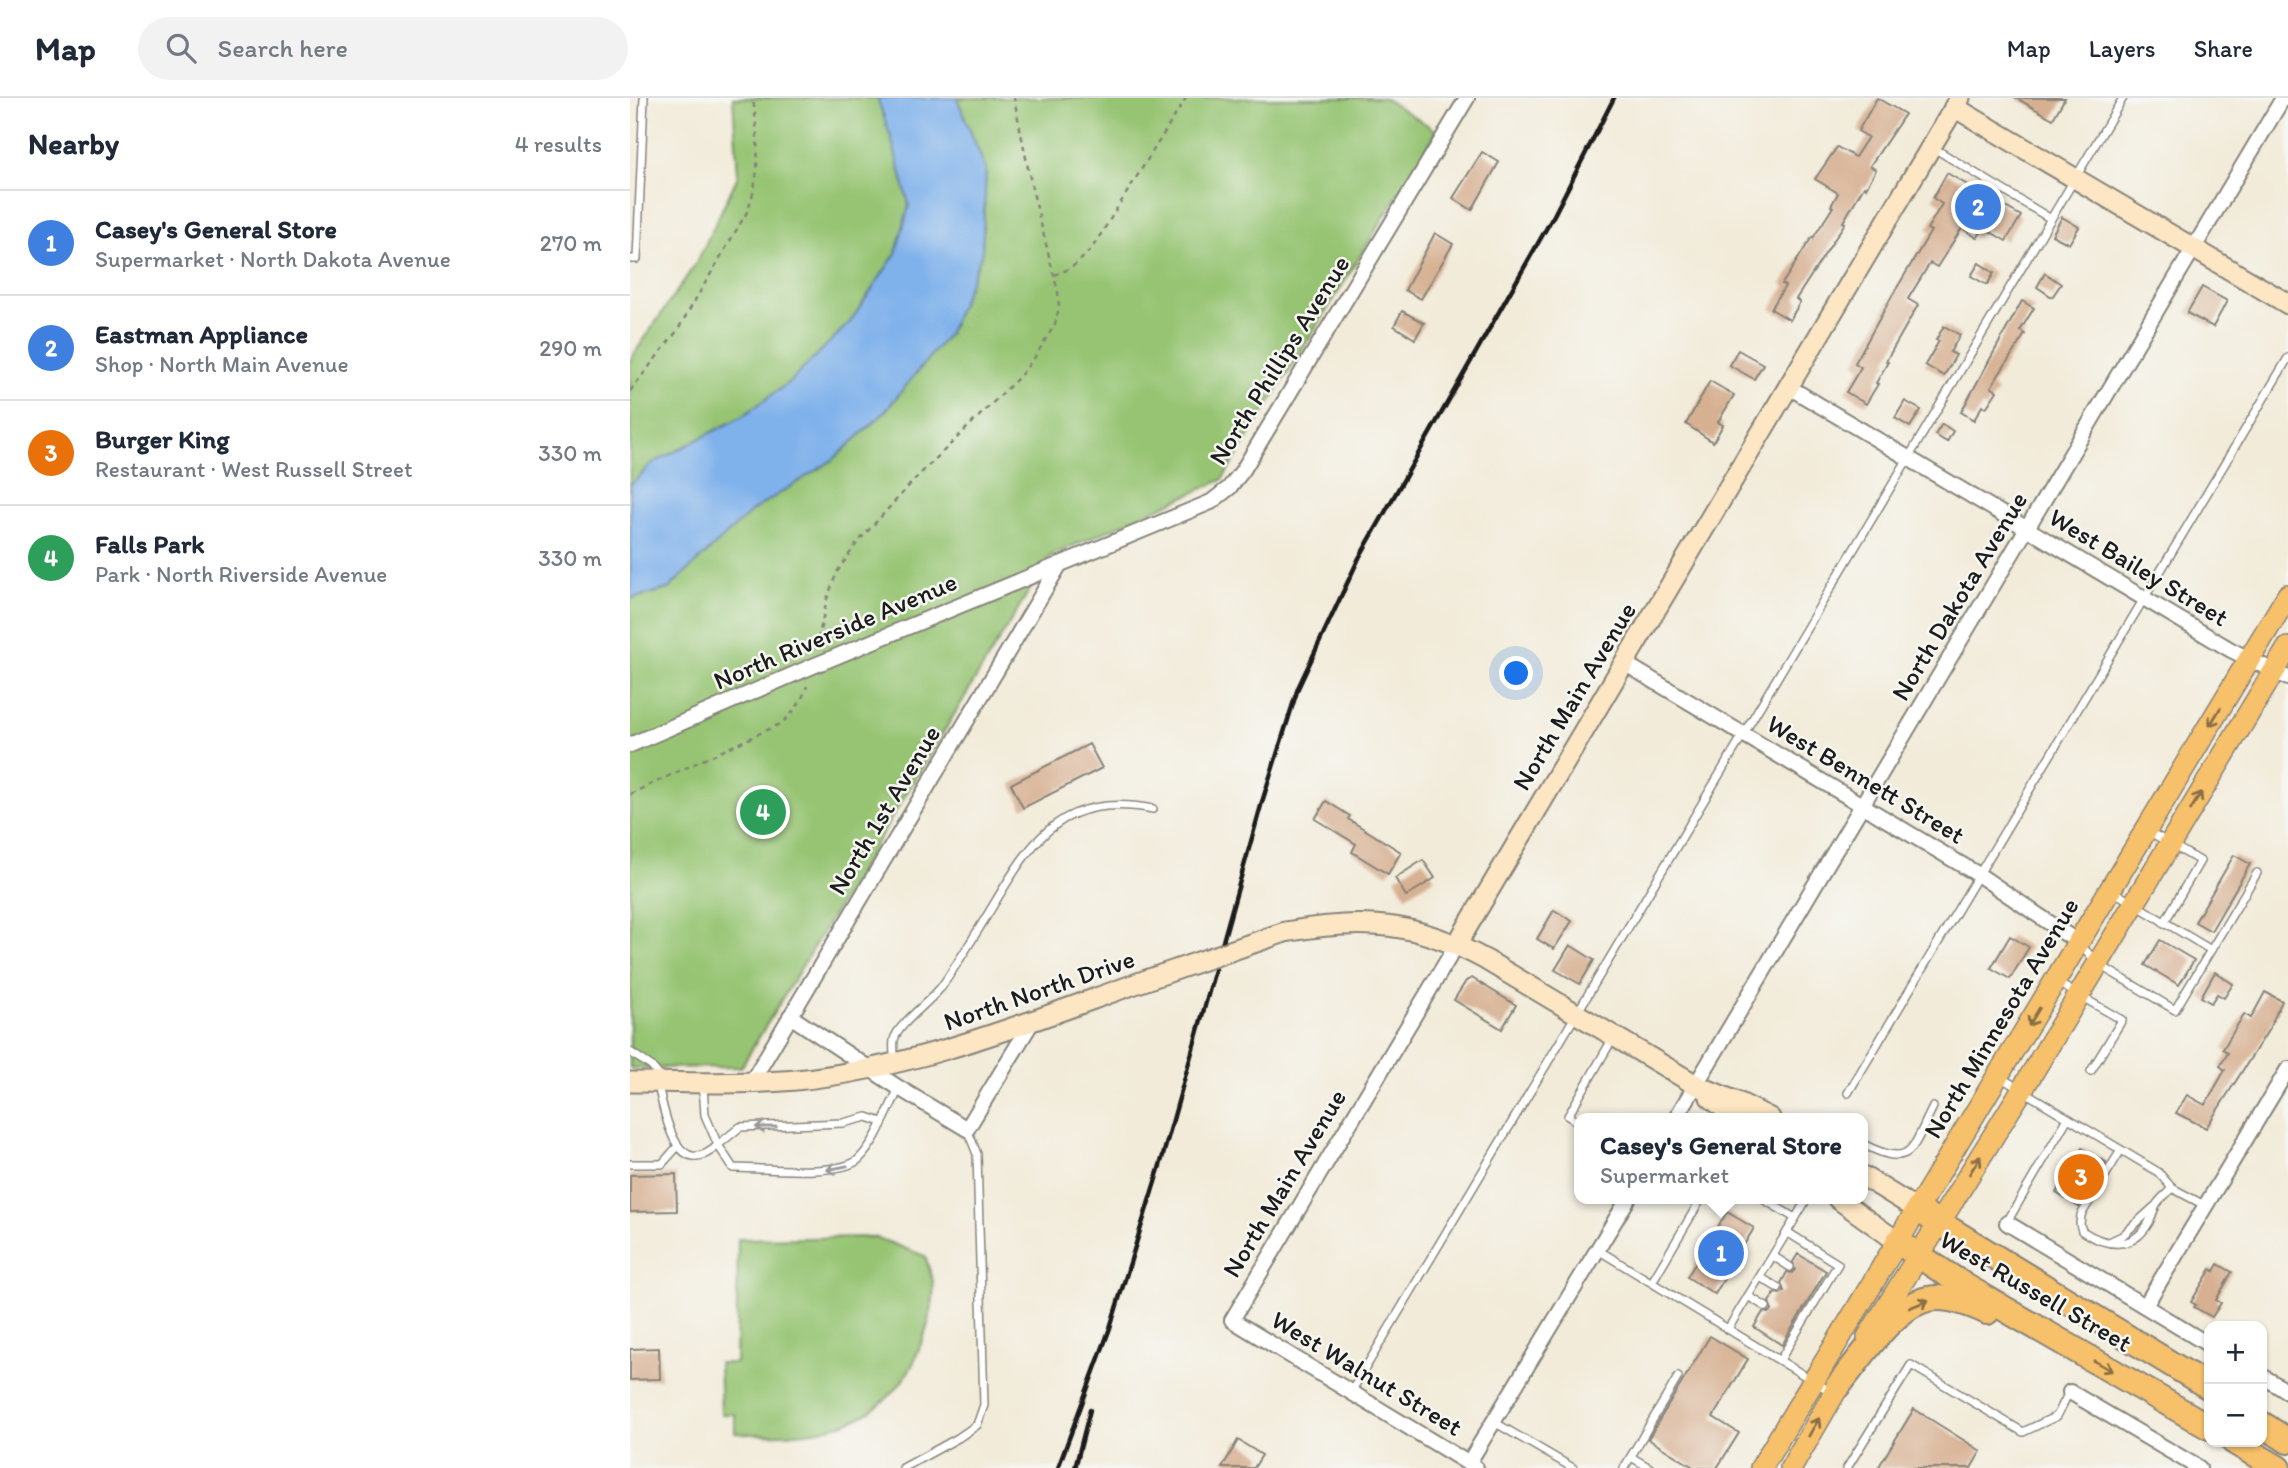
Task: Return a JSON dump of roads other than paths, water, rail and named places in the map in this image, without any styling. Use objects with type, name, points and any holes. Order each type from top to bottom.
[{"type":"highway","name":"West Russell Street","points":[[1918,1210],[2204,1384]]},
{"type":"highway","name":"West Russell Street","points":[[1898,1242],[2204,1424]]},
{"type":"highway","points":[[1828,1387],[1893,1320],[1928,1299],[1974,1306],[2076,1350]]},
{"type":"highway","points":[[2267,1427],[2288,1441]]},
{"type":"highway","points":[[2242,1447],[2278,1468]]},
{"type":"main road","points":[[1957,102],[2076,179],[2288,304]]},
{"type":"main road","name":"North Main Avenue","points":[[1457,944],[1957,102]]},
{"type":"main road","name":"North Minnesota Avenue","points":[[1828,1387],[1898,1242],[2288,596]]},
{"type":"main road","name":"North Minnesota Avenue","points":[[1773,1464],[1940,1224],[2170,844],[2281,675],[2288,648]]},
{"type":"main road","name":"North North Drive","points":[[630,1082],[794,1080],[895,1063],[961,1045],[1284,932],[1323,925],[1374,924],[1430,934],[1457,944]]},
{"type":"main road","points":[[1457,944],[1696,1085],[1759,1113]]},
{"type":"main road","points":[[1696,1085],[1730,1113]]},
{"type":"main road","name":"West Russell Street","points":[[1868,1179],[1918,1210]]},
{"type":"main road","name":"West Russell Street","points":[[1845,1204],[1898,1242]]},
{"type":"street","name":"North Phillips Avenue","points":[[1060,564],[1211,502],[1229,488],[1244,470],[1467,98]]},
{"type":"street","name":"North Dakota Avenue","points":[[1679,1113],[2283,98]]},
{"type":"street","name":"West Bailey Street","points":[[1787,386],[2231,650],[2281,675]]},
{"type":"street","name":"North Riverside Avenue","points":[[630,745],[1060,564]]},
{"type":"street","name":"North 1st Avenue","points":[[752,1081],[1060,564]]},
{"type":"street","name":"West Bennett Street","points":[[1624,663],[1979,875],[2078,943]]},
{"type":"street","name":"North Main Avenue","points":[[1232,1320],[1457,944]]},
{"type":"street","points":[[790,1016],[967,1129],[1033,1020]]},
{"type":"street","points":[[2146,1306],[2288,1069]]},
{"type":"street","points":[[1472,1466],[1494,1422],[1625,1204]]},
{"type":"street","name":"West Russell Street","points":[[2007,1223],[2204,1342]]},
{"type":"street","name":"West Walnut Street","points":[[1232,1320],[1472,1466]]},
{"type":"street","points":[[2267,1379],[2288,1392]]},
{"type":"street","points":[[2070,1392],[2189,1466]]},
{"type":"lane","points":[[630,259],[637,259],[645,98]]},
{"type":"lane","points":[[1351,1392],[2123,98]]},
{"type":"lane","points":[[1931,146],[2052,219]]},
{"type":"lane","points":[[1848,1093],[2288,358]]},
{"type":"lane","points":[[895,1063],[894,1042],[897,1031],[931,1000],[942,986],[1029,849],[1056,824],[1086,809],[1107,805],[1153,809]]},
{"type":"lane","points":[[2147,830],[2200,861],[2164,923]]},
{"type":"lane","points":[[2078,943],[2098,964],[2175,1010],[2257,873]]},
{"type":"lane","points":[[2111,890],[2211,950]]},
{"type":"lane","points":[[2055,982],[2122,1020],[2091,1071]]},
{"type":"lane","points":[[1574,1120],[1568,1116],[1614,1037]]},
{"type":"lane","points":[[630,1052],[651,1066],[661,1082],[672,1138],[678,1146],[695,1155],[709,1154],[740,1127],[843,1123],[867,1117],[881,1122]]},
{"type":"lane","points":[[1998,1076],[2158,1172],[2172,1188],[2206,1206]]},
{"type":"lane","points":[[703,1082],[705,1115],[718,1145],[733,1168],[820,1171],[839,1169],[858,1160],[868,1147],[899,1088]]},
{"type":"lane","points":[[1868,1147],[1880,1153],[1899,1157],[1910,1152],[1933,1107]]},
{"type":"lane","points":[[2007,1223],[2068,1118]]},
{"type":"lane","points":[[903,1468],[976,1425],[984,1405],[977,1154],[967,1129]]},
{"type":"lane","points":[[630,1164],[662,1164],[678,1146]]},
{"type":"lane","points":[[2121,1150],[2081,1215],[2082,1231],[2097,1241],[2119,1245],[2136,1239],[2147,1225],[2157,1204],[2172,1188]]},
{"type":"lane","points":[[1652,1282],[1698,1204]]},
{"type":"lane","points":[[1772,1204],[1796,1218]]},
{"type":"lane","points":[[1728,1329],[1804,1204]]},
{"type":"lane","points":[[1780,1360],[1821,1286],[1838,1264],[1787,1232]]},
{"type":"lane","points":[[1598,1249],[1828,1387]]},
{"type":"lane","points":[[1773,1256],[1790,1267]]},
{"type":"lane","points":[[1760,1277],[1778,1288]]},
{"type":"lane","points":[[1748,1296],[1766,1307]]},
{"type":"lane","points":[[1847,1468],[1911,1365],[2024,1432],[2057,1416],[2070,1392]]},
{"type":"lane","points":[[1624,1468],[1678,1377]]},
{"type":"lane","points":[[1494,1422],[1573,1468]]},
{"type":"lane","points":[[1631,1457],[1650,1468]]},
{"type":"water","points":[[877,98],[957,98],[986,170],[982,253],[949,333],[883,414],[834,459],[752,511],[668,589],[630,599],[630,486],[651,464],[743,416],[792,380],[850,322],[896,253],[909,205],[891,137]]},
{"type":"railway","points":[[1058,1468],[1110,1328],[1162,1159],[1262,802],[1298,688],[1359,558],[1554,215],[1614,98]]},
{"type":"railway","points":[[1075,1468],[1090,1410]]},
{"type":"place","name":"Eastman Appliance","points":[[1978,207]]},
{"type":"place","name":"Falls Park","points":[[763,812]]},
{"type":"place","name":"Burger King","points":[[2081,1177]]},
{"type":"place","name":"Casey's General Store","points":[[1721,1253]]}]
